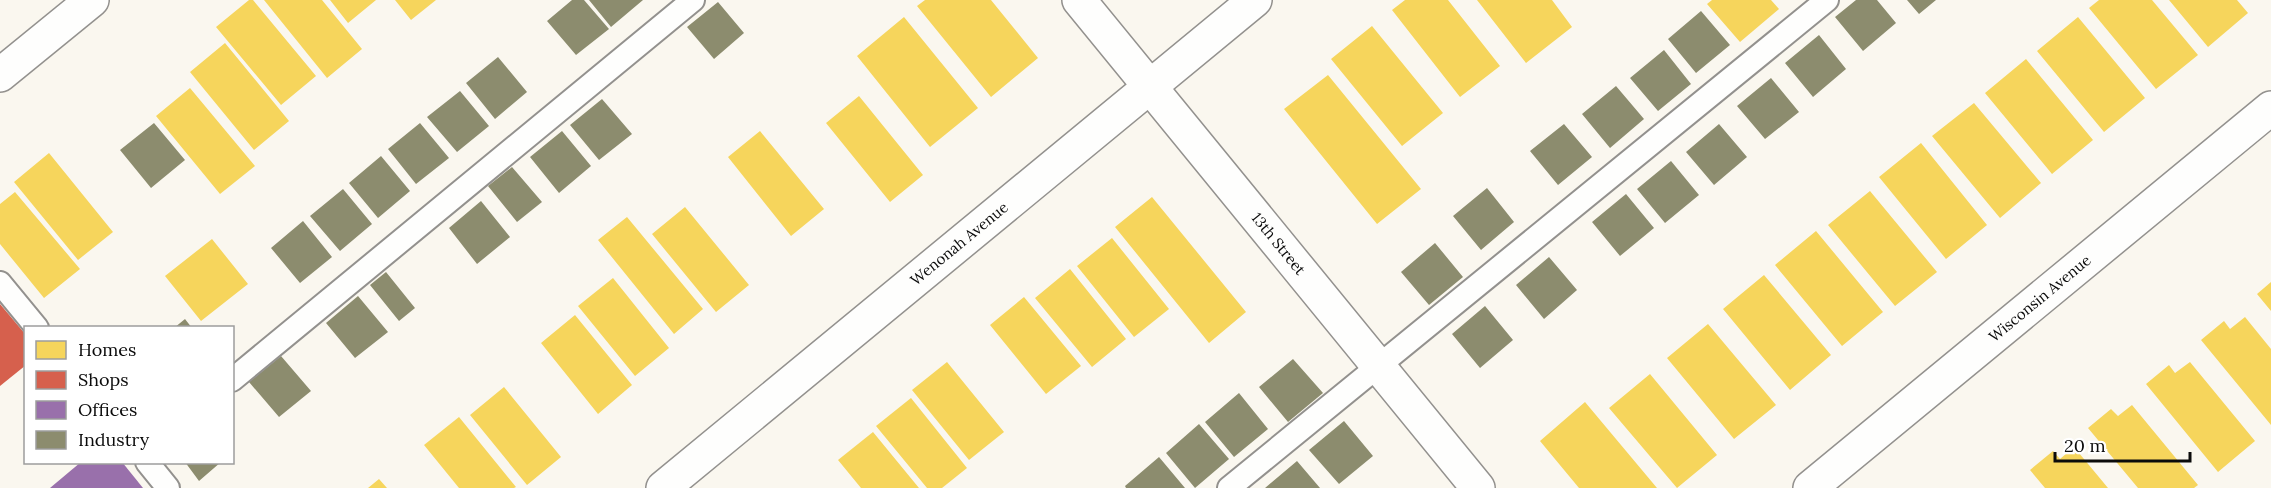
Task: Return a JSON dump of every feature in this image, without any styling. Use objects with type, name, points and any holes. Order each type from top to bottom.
[{"type":"street","points":[[0,75],[92,0]]},
{"type":"street","name":"13th Street","points":[[1079,0],[1478,488]]},
{"type":"street","name":"Wenonah Avenue","points":[[663,488],[1255,0]]},
{"type":"street","name":"Wisconsin Avenue","points":[[1810,488],[2271,108]]},
{"type":"lane","points":[[234,378],[693,0]]},
{"type":"lane","points":[[1229,488],[1827,0]]},
{"type":"lane","points":[[0,283],[36,326]]},
{"type":"lane","points":[[149,464],[168,488]]},
{"type":"building: Homes","points":[[249,0],[253,0],[316,76],[281,105],[216,27]]},
{"type":"building: Homes","points":[[264,0],[322,0],[362,49],[327,78]]},
{"type":"building: Homes","points":[[330,0],[376,0],[348,23]]},
{"type":"building: Homes","points":[[395,0],[436,0],[411,20]]},
{"type":"building: Homes","points":[[925,0],[991,0],[1038,58],[991,97],[917,6]]},
{"type":"building: Homes","points":[[1405,0],[1448,0],[1500,66],[1460,97],[1392,10]]},
{"type":"building: Homes","points":[[1477,0],[1552,0],[1572,27],[1526,63]]},
{"type":"building: Homes","points":[[1712,0],[1771,0],[1779,9],[1740,42],[1707,4]]},
{"type":"building: Homes","points":[[2099,0],[2152,0],[2198,55],[2156,89],[2089,8]]},
{"type":"building: Homes","points":[[2169,0],[2237,0],[2248,13],[2208,47]]},
{"type":"building: Homes","points":[[904,17],[978,108],[930,147],[857,56]]},
{"type":"building: Homes","points":[[2078,17],[2145,98],[2104,132],[2037,51]]},
{"type":"building: Homes","points":[[1372,26],[1443,113],[1402,146],[1331,59]]},
{"type":"building: Homes","points":[[225,43],[289,121],[254,150],[190,72]]},
{"type":"building: Homes","points":[[2026,59],[2093,140],[2052,174],[1985,93]]},
{"type":"building: Homes","points":[[1328,75],[1421,189],[1377,224],[1284,109]]},
{"type":"building: Homes","points":[[190,88],[255,166],[220,194],[156,116]]},
{"type":"building: Homes","points":[[859,96],[923,175],[890,202],[826,123]]},
{"type":"building: Homes","points":[[1974,103],[2041,183],[2000,218],[1932,136]]},
{"type":"building: Homes","points":[[760,131],[824,209],[791,236],[728,157]]},
{"type":"building: Homes","points":[[1921,143],[1987,225],[1946,259],[1879,177]]},
{"type":"building: Homes","points":[[49,153],[113,232],[78,260],[14,182]]},
{"type":"building: Homes","points":[[1870,191],[1937,272],[1895,306],[1828,225]]},
{"type":"building: Homes","points":[[15,192],[80,269],[44,298],[0,244],[0,204]]},
{"type":"building: Homes","points":[[1152,197],[1246,312],[1209,343],[1115,227]]},
{"type":"building: Homes","points":[[685,207],[749,285],[716,312],[652,234]]},
{"type":"building: Homes","points":[[627,217],[703,309],[674,334],[598,240]]},
{"type":"building: Homes","points":[[1816,231],[1883,312],[1842,346],[1775,265]]},
{"type":"building: Homes","points":[[1112,238],[1169,309],[1134,337],[1077,266]]},
{"type":"building: Homes","points":[[212,239],[248,284],[201,321],[165,276]]},
{"type":"building: Homes","points":[[1070,269],[1126,339],[1092,367],[1035,298]]},
{"type":"building: Homes","points":[[1764,275],[1831,355],[1790,390],[1723,309]]},
{"type":"building: Homes","points":[[613,278],[669,348],[635,376],[578,306]]},
{"type":"building: Homes","points":[[2271,282],[2271,311],[2257,294]]},
{"type":"building: Homes","points":[[1024,297],[1081,366],[1046,394],[990,325]]},
{"type":"building: Homes","points":[[575,315],[632,385],[598,414],[541,343]]},
{"type":"building: Homes","points":[[2245,317],[2271,349],[2271,425],[2201,340],[2224,321],[2230,329]]},
{"type":"building: Homes","points":[[1708,324],[1776,405],[1734,439],[1667,358]]},
{"type":"building: Homes","points":[[947,362],[1004,432],[969,460],[912,390]]},
{"type":"building: Homes","points":[[2190,362],[2255,441],[2218,472],[2146,384],[2169,365],[2175,373]]},
{"type":"building: Homes","points":[[1650,374],[1717,455],[1677,488],[1609,408]]},
{"type":"building: Homes","points":[[504,387],[561,457],[527,485],[470,415]]},
{"type":"building: Homes","points":[[911,398],[967,468],[942,488],[927,488],[876,426]]},
{"type":"building: Homes","points":[[1585,402],[1657,488],[1579,488],[1540,441]]},
{"type":"building: Homes","points":[[2132,405],[2198,485],[2194,488],[2138,488],[2088,428],[2111,409],[2118,416]]},
{"type":"building: Homes","points":[[459,417],[516,487],[459,488],[424,445]]},
{"type":"building: Homes","points":[[873,432],[919,488],[861,488],[838,460]]},
{"type":"building: Homes","points":[[2074,447],[2108,488],[2045,488],[2030,470],[2053,451],[2060,459]]},
{"type":"building: Homes","points":[[379,479],[387,488],[368,488]]},
{"type":"building: Shops","points":[[0,304],[24,333],[24,367],[0,386]]},
{"type":"building: Offices","points":[[79,464],[124,464],[143,488],[50,488]]},
{"type":"building: Industry","points":[[572,0],[584,0],[609,29],[576,55],[547,21]]},
{"type":"building: Industry","points":[[589,0],[643,0],[611,27]]},
{"type":"building: Industry","points":[[1856,0],[1877,0],[1896,23],[1863,51],[1835,17]]},
{"type":"building: Industry","points":[[1907,0],[1936,0],[1919,14]]},
{"type":"building: Industry","points":[[718,2],[744,33],[714,59],[687,27]]},
{"type":"building: Industry","points":[[1701,11],[1730,45],[1696,73],[1668,39]]},
{"type":"building: Industry","points":[[1819,35],[1846,69],[1813,97],[1785,63]]},
{"type":"building: Industry","points":[[1664,50],[1691,84],[1658,111],[1630,78]]},
{"type":"building: Industry","points":[[498,57],[527,92],[495,119],[466,83]]},
{"type":"building: Industry","points":[[1771,78],[1799,112],[1765,139],[1737,106]]},
{"type":"building: Industry","points":[[1616,86],[1644,119],[1610,148],[1582,114]]},
{"type":"building: Industry","points":[[460,91],[489,126],[457,152],[427,117]]},
{"type":"building: Industry","points":[[602,99],[632,134],[599,160],[570,125]]},
{"type":"building: Industry","points":[[154,123],[185,160],[151,188],[120,150]]},
{"type":"building: Industry","points":[[420,123],[449,158],[416,184],[388,149]]},
{"type":"building: Industry","points":[[1564,124],[1592,157],[1558,185],[1530,151]]},
{"type":"building: Industry","points":[[1719,124],[1747,157],[1714,185],[1686,152]]},
{"type":"building: Industry","points":[[562,131],[591,166],[559,193],[530,157]]},
{"type":"building: Industry","points":[[381,156],[410,191],[378,218],[349,183]]},
{"type":"building: Industry","points":[[1671,161],[1699,195],[1665,223],[1637,189]]},
{"type":"building: Industry","points":[[512,167],[542,202],[517,222],[488,186]]},
{"type":"building: Industry","points":[[1487,188],[1514,222],[1481,250],[1453,216]]},
{"type":"building: Industry","points":[[343,189],[372,224],[340,251],[310,216]]},
{"type":"building: Industry","points":[[1626,194],[1654,228],[1620,256],[1592,222]]},
{"type":"building: Industry","points":[[481,201],[510,237],[477,264],[449,228]]},
{"type":"building: Industry","points":[[303,221],[332,257],[300,283],[271,248]]},
{"type":"building: Industry","points":[[1435,243],[1463,277],[1429,305],[1401,272]]},
{"type":"building: Industry","points":[[1549,257],[1577,290],[1544,319],[1516,285]]},
{"type":"building: Industry","points":[[386,272],[415,308],[399,321],[370,285]]},
{"type":"building: Industry","points":[[358,296],[388,332],[355,358],[326,323]]},
{"type":"building: Industry","points":[[1485,306],[1513,340],[1480,368],[1452,334]]},
{"type":"building: Industry","points":[[185,319],[190,326],[176,326]]},
{"type":"building: Industry","points":[[281,356],[311,391],[279,417],[249,382]]},
{"type":"building: Industry","points":[[1293,359],[1323,393],[1288,422],[1259,387]]},
{"type":"building: Industry","points":[[1239,393],[1268,429],[1234,457],[1205,422]]},
{"type":"building: Industry","points":[[1344,421],[1373,456],[1339,484],[1309,450]]},
{"type":"building: Industry","points":[[1199,424],[1229,459],[1195,488],[1166,453]]},
{"type":"building: Industry","points":[[1159,457],[1185,488],[1126,488],[1125,486]]},
{"type":"building: Industry","points":[[1297,461],[1320,488],[1265,488]]},
{"type":"building: Industry","points":[[186,464],[219,464],[199,481]]}]
